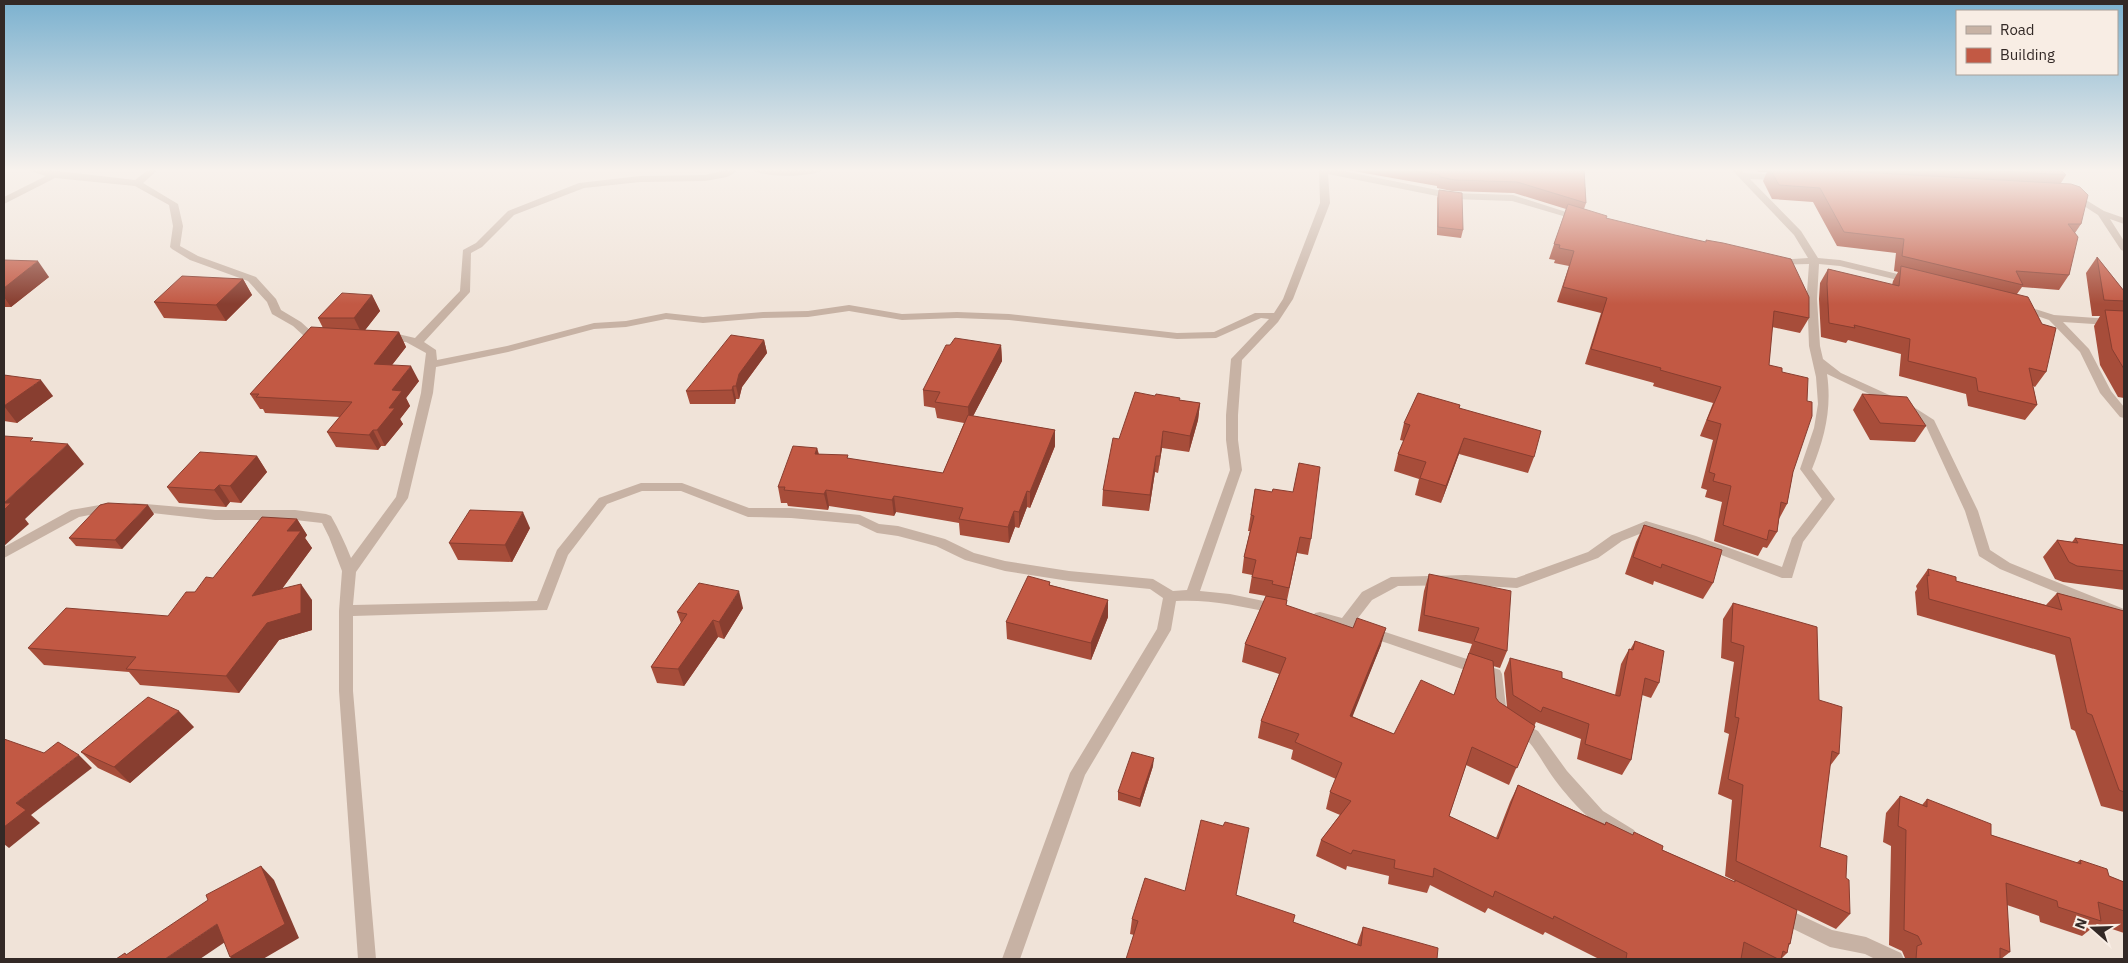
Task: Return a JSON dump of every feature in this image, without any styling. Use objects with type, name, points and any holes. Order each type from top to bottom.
[{"type":"street","points":[[175,214],[178,226],[175,247],[194,258],[252,279],[272,301],[276,312],[297,324],[308,334],[333,340]]},
{"type":"street","points":[[418,342],[465,292],[466,252],[479,245],[510,214]]},
{"type":"street","points":[[1192,595],[1236,470],[1232,440],[1232,414],[1237,359],[1276,316],[1288,299],[1321,214]]},
{"type":"street","points":[[1568,214],[1592,221]]},
{"type":"street","points":[[1345,625],[1367,596],[1396,581],[1466,580],[1517,583],[1593,555],[1617,538],[1646,526],[1691,539],[1787,574],[1797,540],[1829,499],[1806,469],[1818,442],[1825,404],[1819,361],[1814,345],[1811,298],[1815,261],[1798,233],[1779,214]]},
{"type":"street","points":[[2102,214],[2124,248]]},
{"type":"street","points":[[2104,214],[2124,221]]},
{"type":"street","points":[[1771,262],[1815,261],[1840,263],[1918,282]]},
{"type":"street","points":[[2007,303],[2053,318],[2124,323]]},
{"type":"street","points":[[430,365],[508,349],[594,326],[626,324],[666,316],[703,320],[763,315],[808,314],[849,308],[902,316],[957,315],[1008,317],[1177,336],[1216,335],[1260,315],[1276,316]]},
{"type":"street","points":[[2053,318],[2085,351],[2106,392],[2124,414]]},
{"type":"street","points":[[349,571],[402,498],[427,394],[432,352],[418,342],[394,336],[376,338]]},
{"type":"street","points":[[1819,361],[1830,370],[1865,389],[1914,411],[1932,424],[1936,438],[1960,484],[1980,532],[1984,553],[2005,566],[2124,615]]},
{"type":"street","points":[[346,611],[542,606],[562,553],[603,501],[640,487],[682,487],[748,512],[791,513],[860,520],[877,528],[898,531],[940,542],[970,557],[1005,566],[1069,576],[1153,584],[1170,596],[1192,595],[1230,599],[1302,614],[1390,638],[1495,674],[1498,714],[1533,736],[1561,776],[1597,816],[1644,845]]},
{"type":"street","points":[[4,553],[76,513],[114,506],[147,507],[215,515],[296,515],[326,519],[336,536],[349,571],[346,611],[346,691],[367,959]]},
{"type":"street","points":[[1011,959],[1078,773],[1164,630],[1170,596]]},
{"type":"street","points":[[1762,905],[1830,938],[1866,946],[1895,959]]},
{"type":"building","points":[[1438,214],[1463,214],[1463,230],[1438,227]]},
{"type":"building","points":[[1565,214],[1600,214],[1607,216],[1606,218],[1675,235],[1706,242],[1706,240],[1723,243],[1791,259],[1809,297],[1809,318],[1774,311],[1769,365],[1782,368],[1782,372],[1808,378],[1807,401],[1812,402],[1812,416],[1793,472],[1787,504],[1781,502],[1777,532],[1769,530],[1767,540],[1723,525],[1731,486],[1713,481],[1715,474],[1709,472],[1721,424],[1707,420],[1721,387],[1591,349],[1607,298],[1563,287],[1574,251],[1559,248],[1560,245],[1554,244]]},
{"type":"building","points":[[1834,214],[2083,214],[2081,224],[2068,224],[2078,237],[2069,275],[2016,271],[2023,285],[1902,256],[1904,239],[1844,232]]},
{"type":"building","points":[[2097,257],[2124,291],[2124,301],[2104,300]]},
{"type":"building","points":[[4,260],[38,261],[4,288]]},
{"type":"building","points":[[1901,266],[2028,297],[2042,324],[2056,328],[2046,372],[2029,368],[2037,405],[1978,391],[1976,378],[1908,361],[1910,339],[1854,325],[1855,328],[1829,323],[1828,269],[1899,286]]},
{"type":"building","points":[[182,276],[243,279],[216,305],[154,302]]},
{"type":"building","points":[[342,293],[372,295],[354,318],[318,318]]},
{"type":"building","points":[[2105,310],[2124,311],[2124,369],[2112,349]]},
{"type":"building","points":[[311,327],[399,332],[374,364],[411,366],[392,390],[402,391],[389,408],[395,408],[377,430],[373,430],[369,435],[327,432],[352,402],[256,397],[259,394],[250,394]]},
{"type":"building","points":[[731,335],[764,340],[739,374],[736,386],[733,386],[732,390],[686,391]]},
{"type":"building","points":[[955,338],[1001,345],[968,407],[935,402],[940,392],[923,390],[946,345],[950,345]]},
{"type":"building","points":[[4,375],[41,380],[4,406]]},
{"type":"building","points":[[1135,392],[1180,398],[1179,400],[1200,403],[1190,436],[1163,431],[1160,456],[1156,456],[1150,495],[1103,490],[1113,438],[1119,439]]},
{"type":"building","points":[[1418,393],[1460,405],[1459,408],[1541,431],[1534,457],[1464,438],[1446,486],[1420,478],[1426,462],[1398,454],[1410,425],[1404,423]]},
{"type":"building","points":[[1862,394],[1907,397],[1926,426],[1880,423]]},
{"type":"building","points":[[968,415],[1055,430],[1030,492],[1027,491],[1019,512],[1014,511],[1008,527],[959,519],[963,508],[894,496],[892,500],[826,490],[824,494],[784,490],[785,487],[778,487],[793,446],[817,448],[815,454],[848,455],[847,458],[943,473]]},
{"type":"building","points":[[4,436],[33,438],[30,441],[68,444],[4,503]]},
{"type":"building","points":[[200,452],[257,456],[230,486],[219,485],[214,490],[167,487]]},
{"type":"building","points":[[1299,463],[1320,467],[1311,539],[1300,537],[1289,588],[1272,584],[1273,581],[1252,577],[1256,560],[1244,557],[1254,516],[1251,515],[1255,489],[1272,492],[1273,489],[1293,492]]},
{"type":"building","points":[[4,503],[11,503],[4,510]]},
{"type":"building","points":[[108,503],[148,505],[115,540],[69,538],[100,505]]},
{"type":"building","points":[[470,510],[523,512],[505,545],[449,543]]},
{"type":"building","points":[[262,517],[297,519],[287,531],[301,531],[252,596],[301,584],[301,613],[267,623],[226,676],[126,669],[136,657],[28,648],[66,608],[168,616],[186,592],[195,592],[206,577],[213,578]]},
{"type":"building","points":[[1644,525],[1722,550],[1713,583],[1662,564],[1661,568],[1633,557]]},
{"type":"building","points":[[2075,538],[2124,545],[2124,571],[2077,566],[2069,562],[2057,540],[2078,543]]},
{"type":"building","points":[[1928,569],[1956,577],[1956,581],[2062,610],[2057,593],[2124,611],[2124,792],[2119,790],[2092,715],[2087,713],[2070,638],[1929,599]]},
{"type":"building","points":[[1429,574],[1511,591],[1507,651],[1474,641],[1479,628],[1424,615]]},
{"type":"building","points":[[1028,576],[1050,582],[1049,585],[1108,600],[1091,643],[1006,622]]},
{"type":"building","points":[[699,583],[739,591],[719,622],[713,620],[678,669],[651,667],[687,614],[677,612]]},
{"type":"building","points":[[1266,596],[1287,600],[1286,605],[1353,628],[1357,618],[1386,628],[1350,716],[1394,734],[1421,680],[1454,695],[1469,653],[1493,661],[1496,698],[1535,726],[1517,768],[1472,747],[1449,816],[1498,839],[1518,785],[1605,825],[1606,822],[1633,835],[1634,832],[1663,846],[1662,850],[1735,882],[1735,880],[1797,910],[1787,953],[1783,951],[1781,959],[1778,959],[1744,942],[1741,959],[1626,959],[1627,953],[1554,916],[1553,919],[1495,891],[1493,897],[1434,868],[1433,877],[1394,868],[1395,860],[1353,850],[1351,854],[1321,840],[1351,801],[1330,792],[1342,763],[1295,742],[1299,734],[1261,721],[1286,658],[1245,644]]},
{"type":"building","points":[[1733,603],[1817,627],[1819,700],[1842,707],[1839,754],[1832,751],[1820,847],[1847,856],[1846,878],[1849,880],[1850,914],[1736,861],[1743,785],[1728,779],[1739,718],[1735,717],[1744,646],[1731,642]]},
{"type":"building","points":[[1635,641],[1664,651],[1659,683],[1645,678],[1631,760],[1585,744],[1589,724],[1543,707],[1541,712],[1513,695],[1510,658],[1562,672],[1562,678],[1620,696],[1629,649],[1633,650]]},
{"type":"building","points":[[148,697],[179,711],[114,767],[81,752]]},
{"type":"building","points":[[4,739],[44,753],[58,742],[79,755],[16,803],[26,810],[4,827]]},
{"type":"building","points":[[1132,752],[1154,758],[1140,799],[1118,792]]},
{"type":"building","points":[[1900,796],[1927,807],[1927,799],[1991,824],[1991,835],[2081,864],[2080,860],[2107,869],[2109,876],[2124,882],[2124,911],[2098,902],[2101,921],[2058,907],[2057,901],[2006,883],[2010,952],[2000,948],[2000,959],[1916,959],[1917,946],[1922,944],[1918,936],[1904,930],[1906,830],[1898,826]]},
{"type":"building","points":[[1201,820],[1223,826],[1225,822],[1249,828],[1236,895],[1295,915],[1293,922],[1361,946],[1363,927],[1438,948],[1437,959],[1126,959],[1138,921],[1132,919],[1145,878],[1185,891]]},
{"type":"building","points":[[261,866],[285,924],[230,957],[217,924],[165,959],[116,959],[125,953],[126,955],[208,900],[206,895]]}]
